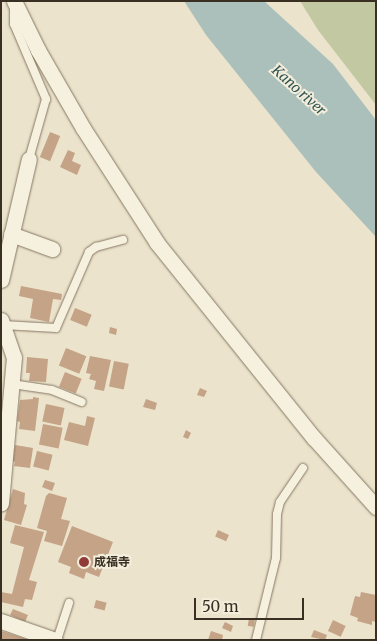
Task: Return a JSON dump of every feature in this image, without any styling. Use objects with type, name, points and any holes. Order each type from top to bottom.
[{"type":"street","points":[[15,2],[38,50],[83,128],[157,243],[314,438],[376,507]]},
{"type":"street","points":[[1,280],[29,159]]},
{"type":"street","points":[[11,234],[52,249]]},
{"type":"street","points":[[1,503],[14,357],[2,322]]},
{"type":"street","points":[[1,622],[56,640]]},
{"type":"lane","points":[[15,2],[14,24],[46,99],[29,159]]},
{"type":"lane","points":[[2,322],[56,328],[90,252],[96,247],[123,240]]},
{"type":"lane","points":[[12,384],[52,390],[82,402]]},
{"type":"lane","points":[[256,640],[276,558],[277,514],[280,502],[302,468]]},
{"type":"lane","points":[[56,640],[69,603]]},
{"type":"green space","points":[[300,1],[376,1],[376,105],[318,30]]},
{"type":"water","name":"Kano river","points":[[184,1],[264,1],[333,64],[376,120],[376,237],[316,172],[206,35]]},
{"type":"building","points":[[50,132],[60,136],[50,161],[40,157]]},
{"type":"building","points":[[68,150],[75,153],[72,161],[81,165],[77,175],[60,167]]},
{"type":"building","points":[[21,286],[62,294],[61,300],[53,299],[49,322],[30,318],[33,299],[19,296]]},
{"type":"building","points":[[75,308],[92,315],[87,327],[70,320]]},
{"type":"building","points":[[110,327],[117,329],[116,335],[109,333]]},
{"type":"building","points":[[66,348],[86,356],[79,374],[59,366]]},
{"type":"building","points":[[90,356],[111,360],[104,391],[94,389],[96,381],[89,379],[91,374],[86,373]]},
{"type":"building","points":[[27,357],[48,359],[46,382],[29,381],[30,373],[26,373]]},
{"type":"building","points":[[114,361],[129,364],[124,389],[109,387]]},
{"type":"building","points":[[65,372],[82,379],[76,394],[59,387]]},
{"type":"building","points":[[200,388],[207,391],[204,397],[197,395]]},
{"type":"building","points":[[33,397],[39,398],[35,431],[19,429],[20,422],[17,421],[20,400],[33,399]]},
{"type":"building","points":[[146,399],[157,403],[155,410],[143,407]]},
{"type":"building","points":[[46,404],[65,408],[61,426],[42,422]]},
{"type":"building","points":[[87,416],[95,418],[88,446],[64,440],[69,422],[85,426]]},
{"type":"building","points":[[43,424],[63,428],[59,448],[39,445]]},
{"type":"building","points":[[186,430],[191,433],[188,439],[183,437]]},
{"type":"building","points":[[15,445],[33,448],[30,468],[14,466],[15,462],[12,461]]},
{"type":"building","points":[[37,451],[53,455],[49,470],[33,467]]},
{"type":"building","points":[[45,480],[55,483],[52,491],[42,487]]},
{"type":"building","points":[[13,489],[25,493],[24,504],[27,505],[21,525],[4,520]]},
{"type":"building","points":[[49,493],[67,498],[61,519],[70,521],[62,546],[44,541],[47,531],[37,528],[46,496]]},
{"type":"building","points":[[15,525],[44,532],[29,580],[37,582],[32,600],[25,599],[23,607],[1,602],[1,592],[12,594],[24,547],[10,543]]},
{"type":"building","points":[[72,526],[113,542],[99,577],[86,572],[84,579],[69,573],[71,567],[58,562]]},
{"type":"building","points":[[218,530],[229,535],[226,541],[215,536]]},
{"type":"building","points":[[361,592],[376,595],[376,622],[372,621],[372,625],[357,621],[358,618],[350,615],[355,596],[360,597]]},
{"type":"building","points":[[96,600],[107,603],[105,611],[94,608]]},
{"type":"building","points":[[13,609],[28,615],[25,622],[10,615]]},
{"type":"building","points":[[249,618],[255,619],[254,627],[248,626]]},
{"type":"building","points":[[333,620],[346,626],[341,637],[328,631]]},
{"type":"building","points":[[225,622],[233,626],[231,632],[222,628]]},
{"type":"building","points":[[314,630],[327,635],[325,640],[311,637]]},
{"type":"building","points":[[1,631],[26,639],[26,640],[1,640]]},
{"type":"building","points":[[211,631],[223,635],[222,640],[208,640]]},
{"type":"place","name":"成福寺","points":[[84,562]]}]
